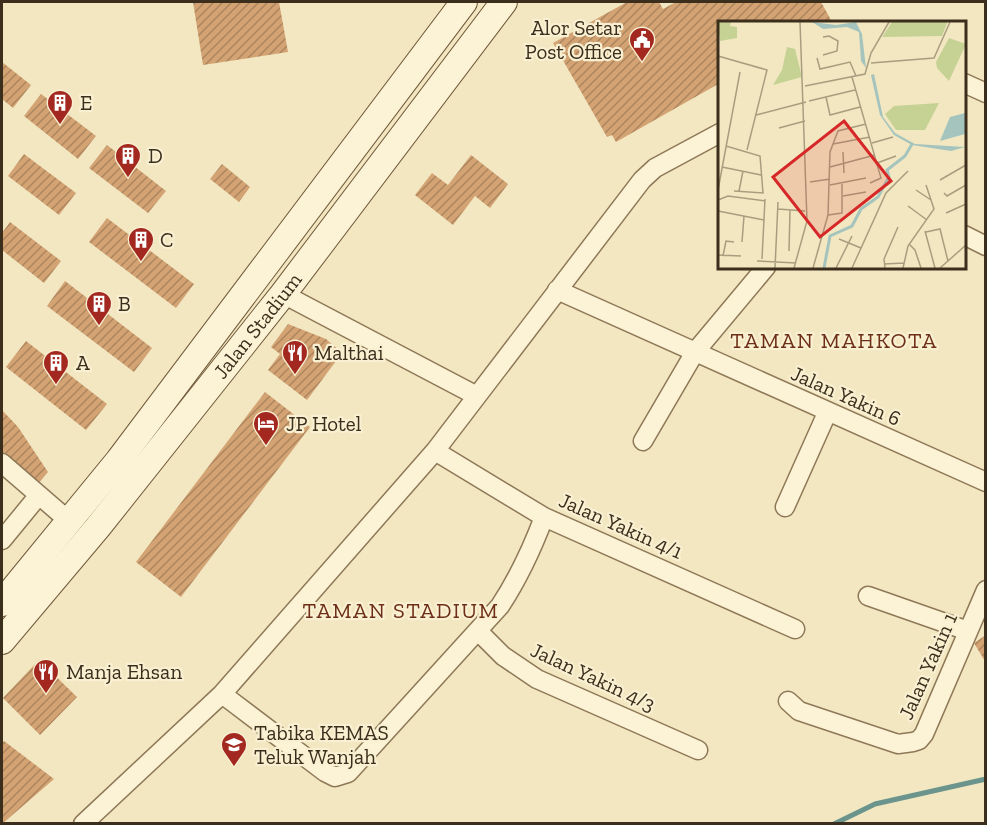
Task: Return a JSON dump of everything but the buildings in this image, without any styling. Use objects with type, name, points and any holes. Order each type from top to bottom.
[{"type":"main road","name":"Jalan Stadium","points":[[2,603],[119,460],[464,2]]},
{"type":"main road","name":"Jalan Stadium","points":[[2,641],[98,527],[284,294],[504,2]]},
{"type":"street","points":[[966,84],[986,93]]},
{"type":"street","points":[[83,824],[222,694],[435,451],[642,180],[655,168],[718,134]]},
{"type":"street","points":[[966,237],[986,246]]},
{"type":"street","points":[[643,441],[695,352],[765,268]]},
{"type":"street","name":"Jalan Yakin 6","points":[[557,290],[827,413],[986,482]]},
{"type":"street","points":[[284,294],[477,396]]},
{"type":"street","points":[[785,507],[827,413]]},
{"type":"street","name":"Jalan Yakin 4/1","points":[[435,451],[544,517],[795,629]]},
{"type":"street","points":[[2,463],[69,521]]},
{"type":"street","points":[[2,540],[39,495]]},
{"type":"street","points":[[222,694],[325,772],[335,777],[348,772],[500,606],[528,560],[544,517]]},
{"type":"street","name":"Jalan Yakin 1","points":[[788,701],[800,711],[898,744],[919,740],[924,734],[986,590]]},
{"type":"street","points":[[868,596],[968,631]]},
{"type":"street","name":"Jalan Yakin 4/3","points":[[478,631],[503,656],[537,680],[698,750]]},
{"type":"waterway","points":[[834,824],[875,804],[986,779]]},
{"type":"place","name":"Alor Setar Post Office","points":[[642,63]]},
{"type":"place","name":"E","points":[[60,126]]},
{"type":"place","name":"D","points":[[128,179]]},
{"type":"place","name":"C","points":[[141,263]]},
{"type":"place","name":"B","points":[[99,327]]},
{"type":"place","name":"Malthai","points":[[295,376]]},
{"type":"place","name":"A","points":[[56,386]]},
{"type":"place","name":"JP Hotel","points":[[266,447]]},
{"type":"place","name":"Manja Ehsan","points":[[46,695]]},
{"type":"place","name":"Tabika KEMAS Teluk Wanjah","points":[[234,768]]},
{"type":"district","name":"TAMAN MAHKOTA","points":[[834,340]]},
{"type":"district","name":"TAMAN STADIUM","points":[[401,610]]}]
